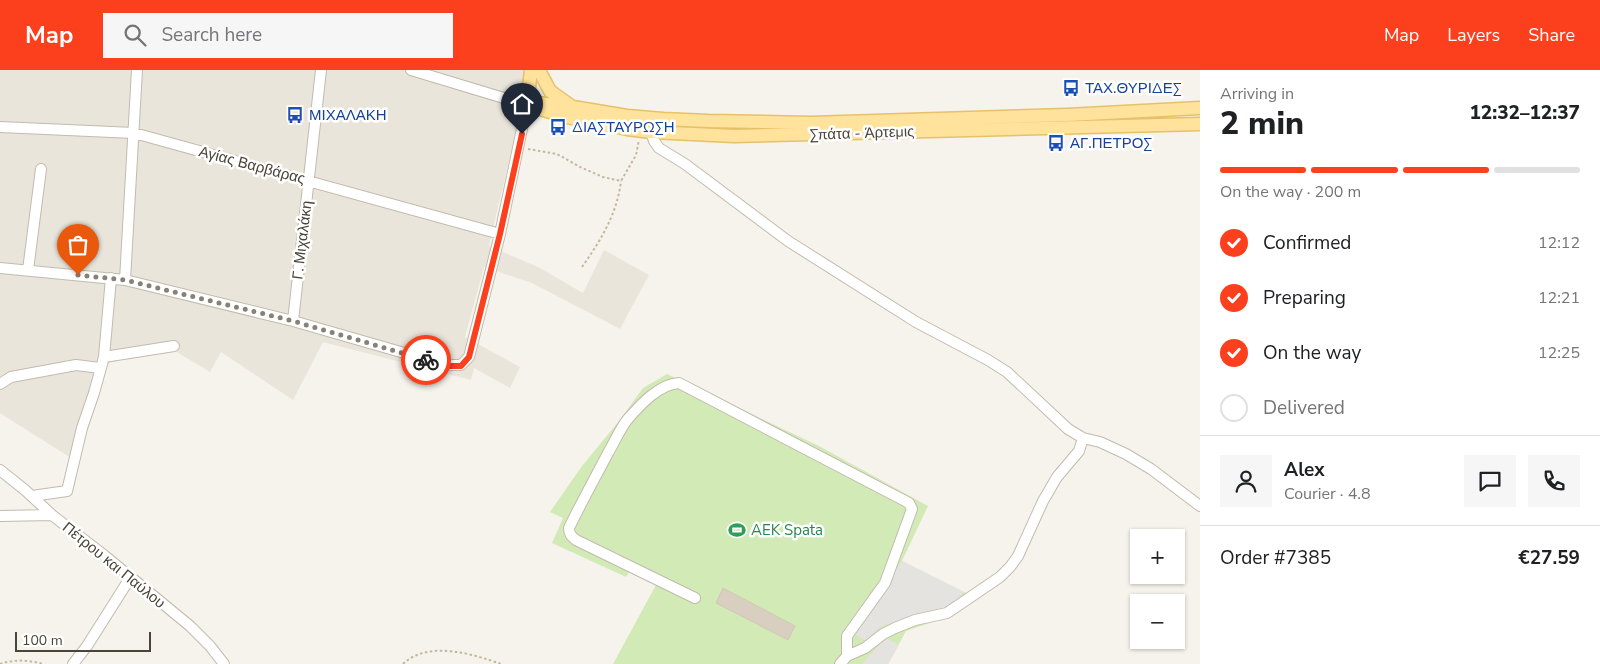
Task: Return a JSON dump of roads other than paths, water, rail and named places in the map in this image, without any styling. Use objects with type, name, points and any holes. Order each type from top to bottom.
[{"type":"main road","points":[[533,104],[538,71]]},
{"type":"main road","points":[[538,71],[550,91],[573,107]]},
{"type":"main road","name":"Σπάτα - Άρτεμις","points":[[533,104],[573,107],[627,116],[663,119],[811,123],[1067,115],[1200,108]]},
{"type":"main road","name":"Σπάτα - Άρτεμις","points":[[533,104],[567,118],[647,131],[734,136],[1200,124]]},
{"type":"street","points":[[125,280],[137,70]]},
{"type":"street","name":"Γ. Μιχαλάκη","points":[[293,321],[321,70]]},
{"type":"street","points":[[0,268],[125,280],[293,321],[446,366],[461,366],[469,357],[520,147],[533,104],[429,72],[411,70]]},
{"type":"street","name":"Αγίας Βαρβάρας","points":[[0,127],[134,133],[500,234]]},
{"type":"street","points":[[647,131],[659,148],[685,164],[788,241],[916,322],[1007,372],[1068,429],[1083,438],[1100,442],[1117,450],[1151,469],[1200,506]]},
{"type":"street","points":[[28,270],[42,169]]},
{"type":"street","points":[[32,496],[67,491],[82,428],[104,357],[111,278]]},
{"type":"street","points":[[104,357],[174,346]]},
{"type":"street","points":[[0,384],[11,377],[76,365],[100,368]]},
{"type":"street","points":[[696,598],[576,540],[569,532],[569,528],[582,501],[626,421],[661,388],[671,384],[679,384],[911,505],[912,509],[885,583],[848,636],[843,660]]},
{"type":"street","points":[[843,660],[895,628],[915,620],[947,613],[1000,577],[1018,556],[1043,500],[1057,477],[1079,451],[1083,438]]},
{"type":"street","name":"Πέτρου και Παύλου","points":[[2,472],[52,515],[190,626],[210,646],[224,664]]},
{"type":"street","points":[[0,516],[52,515]]},
{"type":"street","points":[[73,664],[87,646],[130,578]]},
{"type":"place","name":"ΤΑΧ.ΘΥΡΙΔΕΣ","points":[[1071,88]]},
{"type":"place","name":"ΜΙΧΑΛΑΚΗ","points":[[295,115]]},
{"type":"place","name":"ΔΙΑΣΤΑΥΡΩΣΗ","points":[[558,127]]},
{"type":"place","name":"ΑΓ.ΠΕΤΡΟΣ","points":[[1056,143]]},
{"type":"place","name":"AEK Spata","points":[[737,530]]}]
